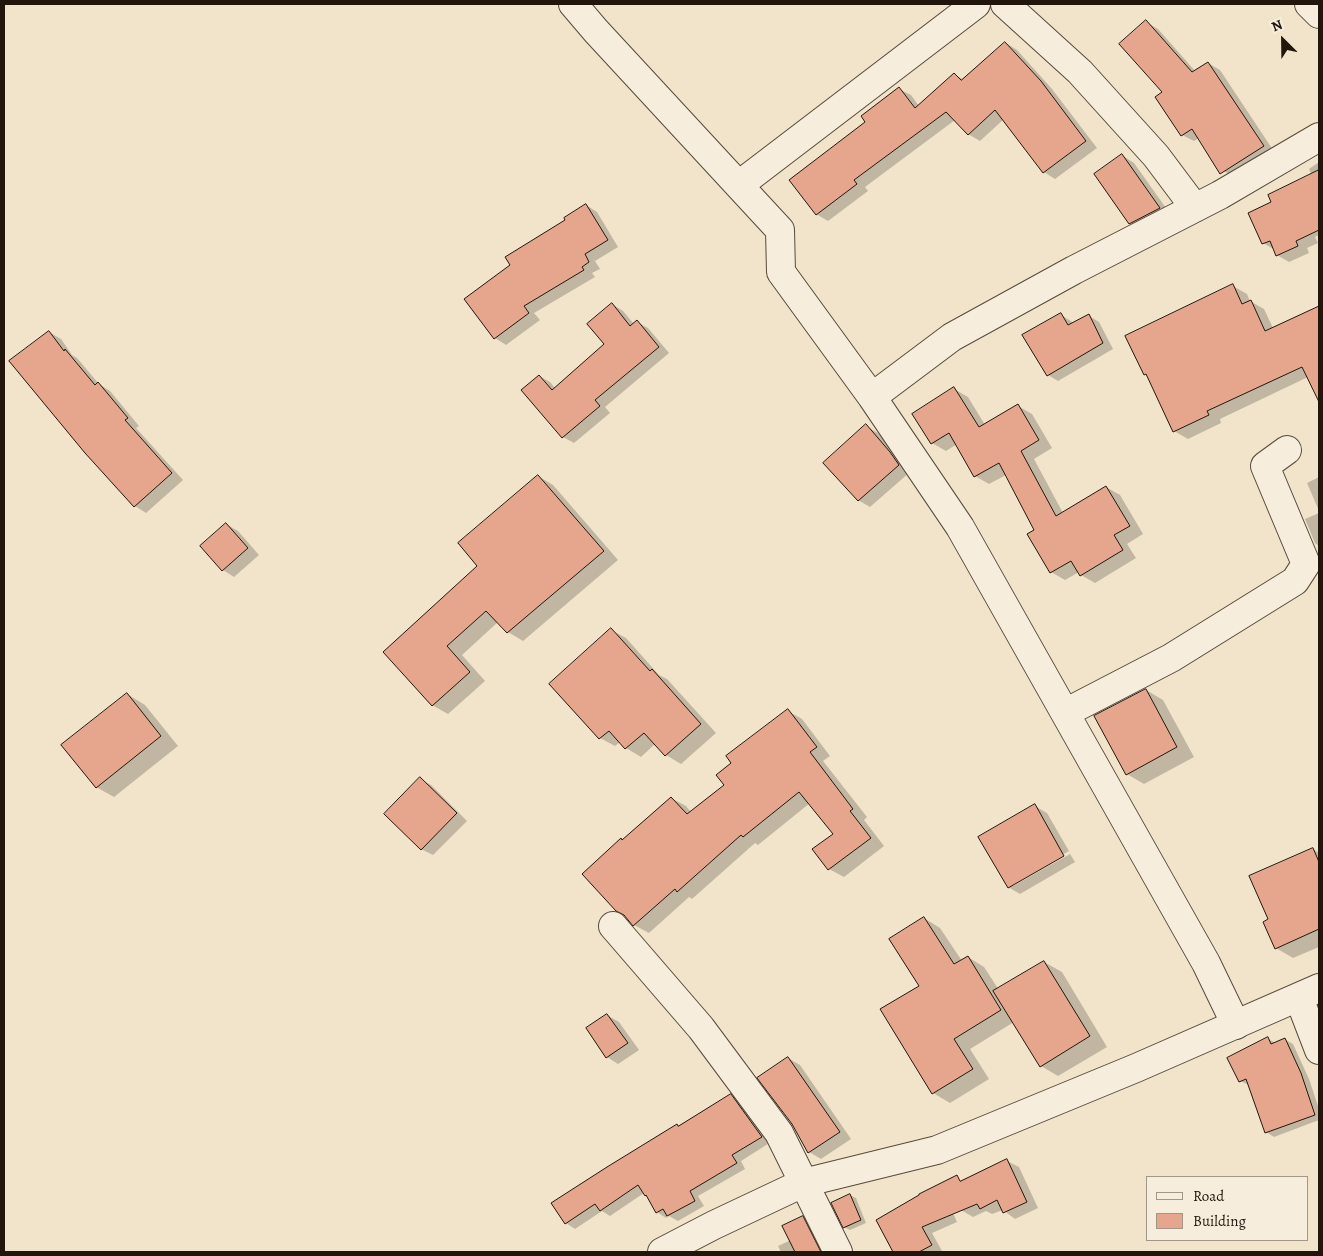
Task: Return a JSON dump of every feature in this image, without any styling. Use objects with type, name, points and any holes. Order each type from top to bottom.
[{"type":"street","points":[[573,4],[780,230],[781,272],[872,397],[960,527],[1206,963],[1236,1025]]},
{"type":"street","points":[[739,185],[976,4]]},
{"type":"street","points":[[1005,4],[1080,72],[1156,156],[1194,208]]},
{"type":"street","points":[[1309,4],[1319,14]]},
{"type":"street","points":[[872,397],[952,337],[1074,270],[1220,195],[1319,137]]},
{"type":"street","points":[[1065,713],[1170,658],[1295,581],[1306,564],[1265,466],[1288,450]]},
{"type":"street","points":[[613,926],[701,1028],[779,1133],[838,1252]]},
{"type":"street","points":[[662,1252],[803,1183],[937,1150],[1136,1068],[1309,993],[1319,978]]},
{"type":"street","points":[[1309,993],[1319,1050]]},
{"type":"building","points":[[1146,20],[1192,72],[1208,62],[1264,146],[1220,174],[1192,129],[1181,136],[1155,97],[1162,92],[1119,44]]},
{"type":"building","points":[[1005,42],[1041,81],[1086,141],[1043,173],[995,110],[968,135],[946,112],[854,180],[857,184],[816,215],[789,180],[865,122],[861,116],[899,87],[915,108],[954,73],[961,80]]},
{"type":"building","points":[[1122,154],[1160,208],[1129,224],[1094,174]]},
{"type":"building","points":[[1319,170],[1319,230],[1296,241],[1298,246],[1276,256],[1270,241],[1262,244],[1248,213],[1271,202],[1268,195]]},
{"type":"building","points":[[586,204],[608,240],[585,254],[589,262],[582,267],[584,270],[524,306],[529,313],[494,339],[464,299],[510,265],[505,257],[565,220],[564,218]]},
{"type":"building","points":[[1233,284],[1242,304],[1251,300],[1265,331],[1319,306],[1319,402],[1302,367],[1207,411],[1209,415],[1173,432],[1146,374],[1144,375],[1125,336]]},
{"type":"building","points":[[612,303],[630,326],[637,320],[659,347],[595,400],[600,406],[562,438],[521,390],[539,375],[552,390],[604,344],[587,324]]},
{"type":"building","points":[[1061,313],[1068,325],[1089,314],[1103,343],[1047,376],[1022,335]]},
{"type":"building","points":[[49,331],[64,351],[65,349],[95,385],[98,382],[128,418],[125,420],[172,473],[134,507],[85,453],[9,361]]},
{"type":"building","points":[[954,387],[979,427],[1018,404],[1039,440],[1021,451],[1056,516],[1106,486],[1130,526],[1114,535],[1123,550],[1080,576],[1071,561],[1050,573],[1027,534],[1034,530],[999,463],[974,477],[949,433],[931,444],[912,414]]},
{"type":"building","points":[[866,424],[899,465],[858,501],[823,463]]},
{"type":"building","points":[[538,475],[604,551],[507,633],[486,611],[447,646],[470,672],[432,706],[383,652],[477,566],[458,543]]},
{"type":"building","points":[[226,523],[248,548],[222,571],[200,546]]},
{"type":"building","points":[[611,628],[650,671],[652,669],[701,724],[665,756],[644,733],[625,749],[609,731],[599,739],[549,684]]},
{"type":"building","points":[[1146,689],[1177,747],[1126,775],[1094,716]]},
{"type":"building","points":[[127,693],[161,736],[96,788],[61,745]]},
{"type":"building","points":[[788,709],[817,747],[810,752],[853,809],[850,811],[871,838],[828,870],[812,849],[833,834],[799,792],[743,837],[741,835],[677,892],[675,889],[633,926],[624,915],[616,911],[582,874],[621,838],[622,840],[671,797],[687,814],[724,785],[716,775],[731,763],[726,756]]},
{"type":"building","points":[[420,777],[457,813],[421,850],[384,814]]},
{"type":"building","points":[[1035,804],[1064,856],[1008,888],[978,837]]},
{"type":"building","points":[[1313,848],[1319,862],[1319,929],[1275,949],[1263,922],[1268,919],[1249,876]]},
{"type":"building","points":[[924,917],[954,964],[968,956],[1001,1010],[954,1039],[973,1069],[932,1094],[880,1009],[919,986],[889,939]]},
{"type":"building","points":[[1044,961],[1090,1036],[1040,1067],[993,991]]},
{"type":"building","points":[[607,1014],[628,1043],[606,1058],[586,1028]]},
{"type":"building","points":[[1268,1037],[1271,1044],[1285,1038],[1301,1073],[1315,1115],[1265,1133],[1246,1079],[1239,1082],[1227,1058]]},
{"type":"building","points":[[788,1057],[840,1132],[808,1153],[792,1124],[757,1078]]},
{"type":"building","points":[[731,1094],[762,1137],[732,1155],[737,1163],[690,1191],[695,1201],[667,1216],[663,1209],[656,1213],[638,1185],[600,1211],[595,1204],[565,1224],[551,1203],[677,1124],[678,1126]]},
{"type":"building","points":[[1007,1159],[1027,1202],[1003,1213],[997,1200],[980,1209],[977,1204],[922,1227],[932,1245],[919,1252],[893,1252],[876,1220],[919,1194],[957,1175],[960,1181]]},
{"type":"building","points":[[850,1194],[861,1220],[843,1228],[831,1203]]},
{"type":"building","points":[[803,1216],[821,1252],[795,1252],[782,1226]]}]
